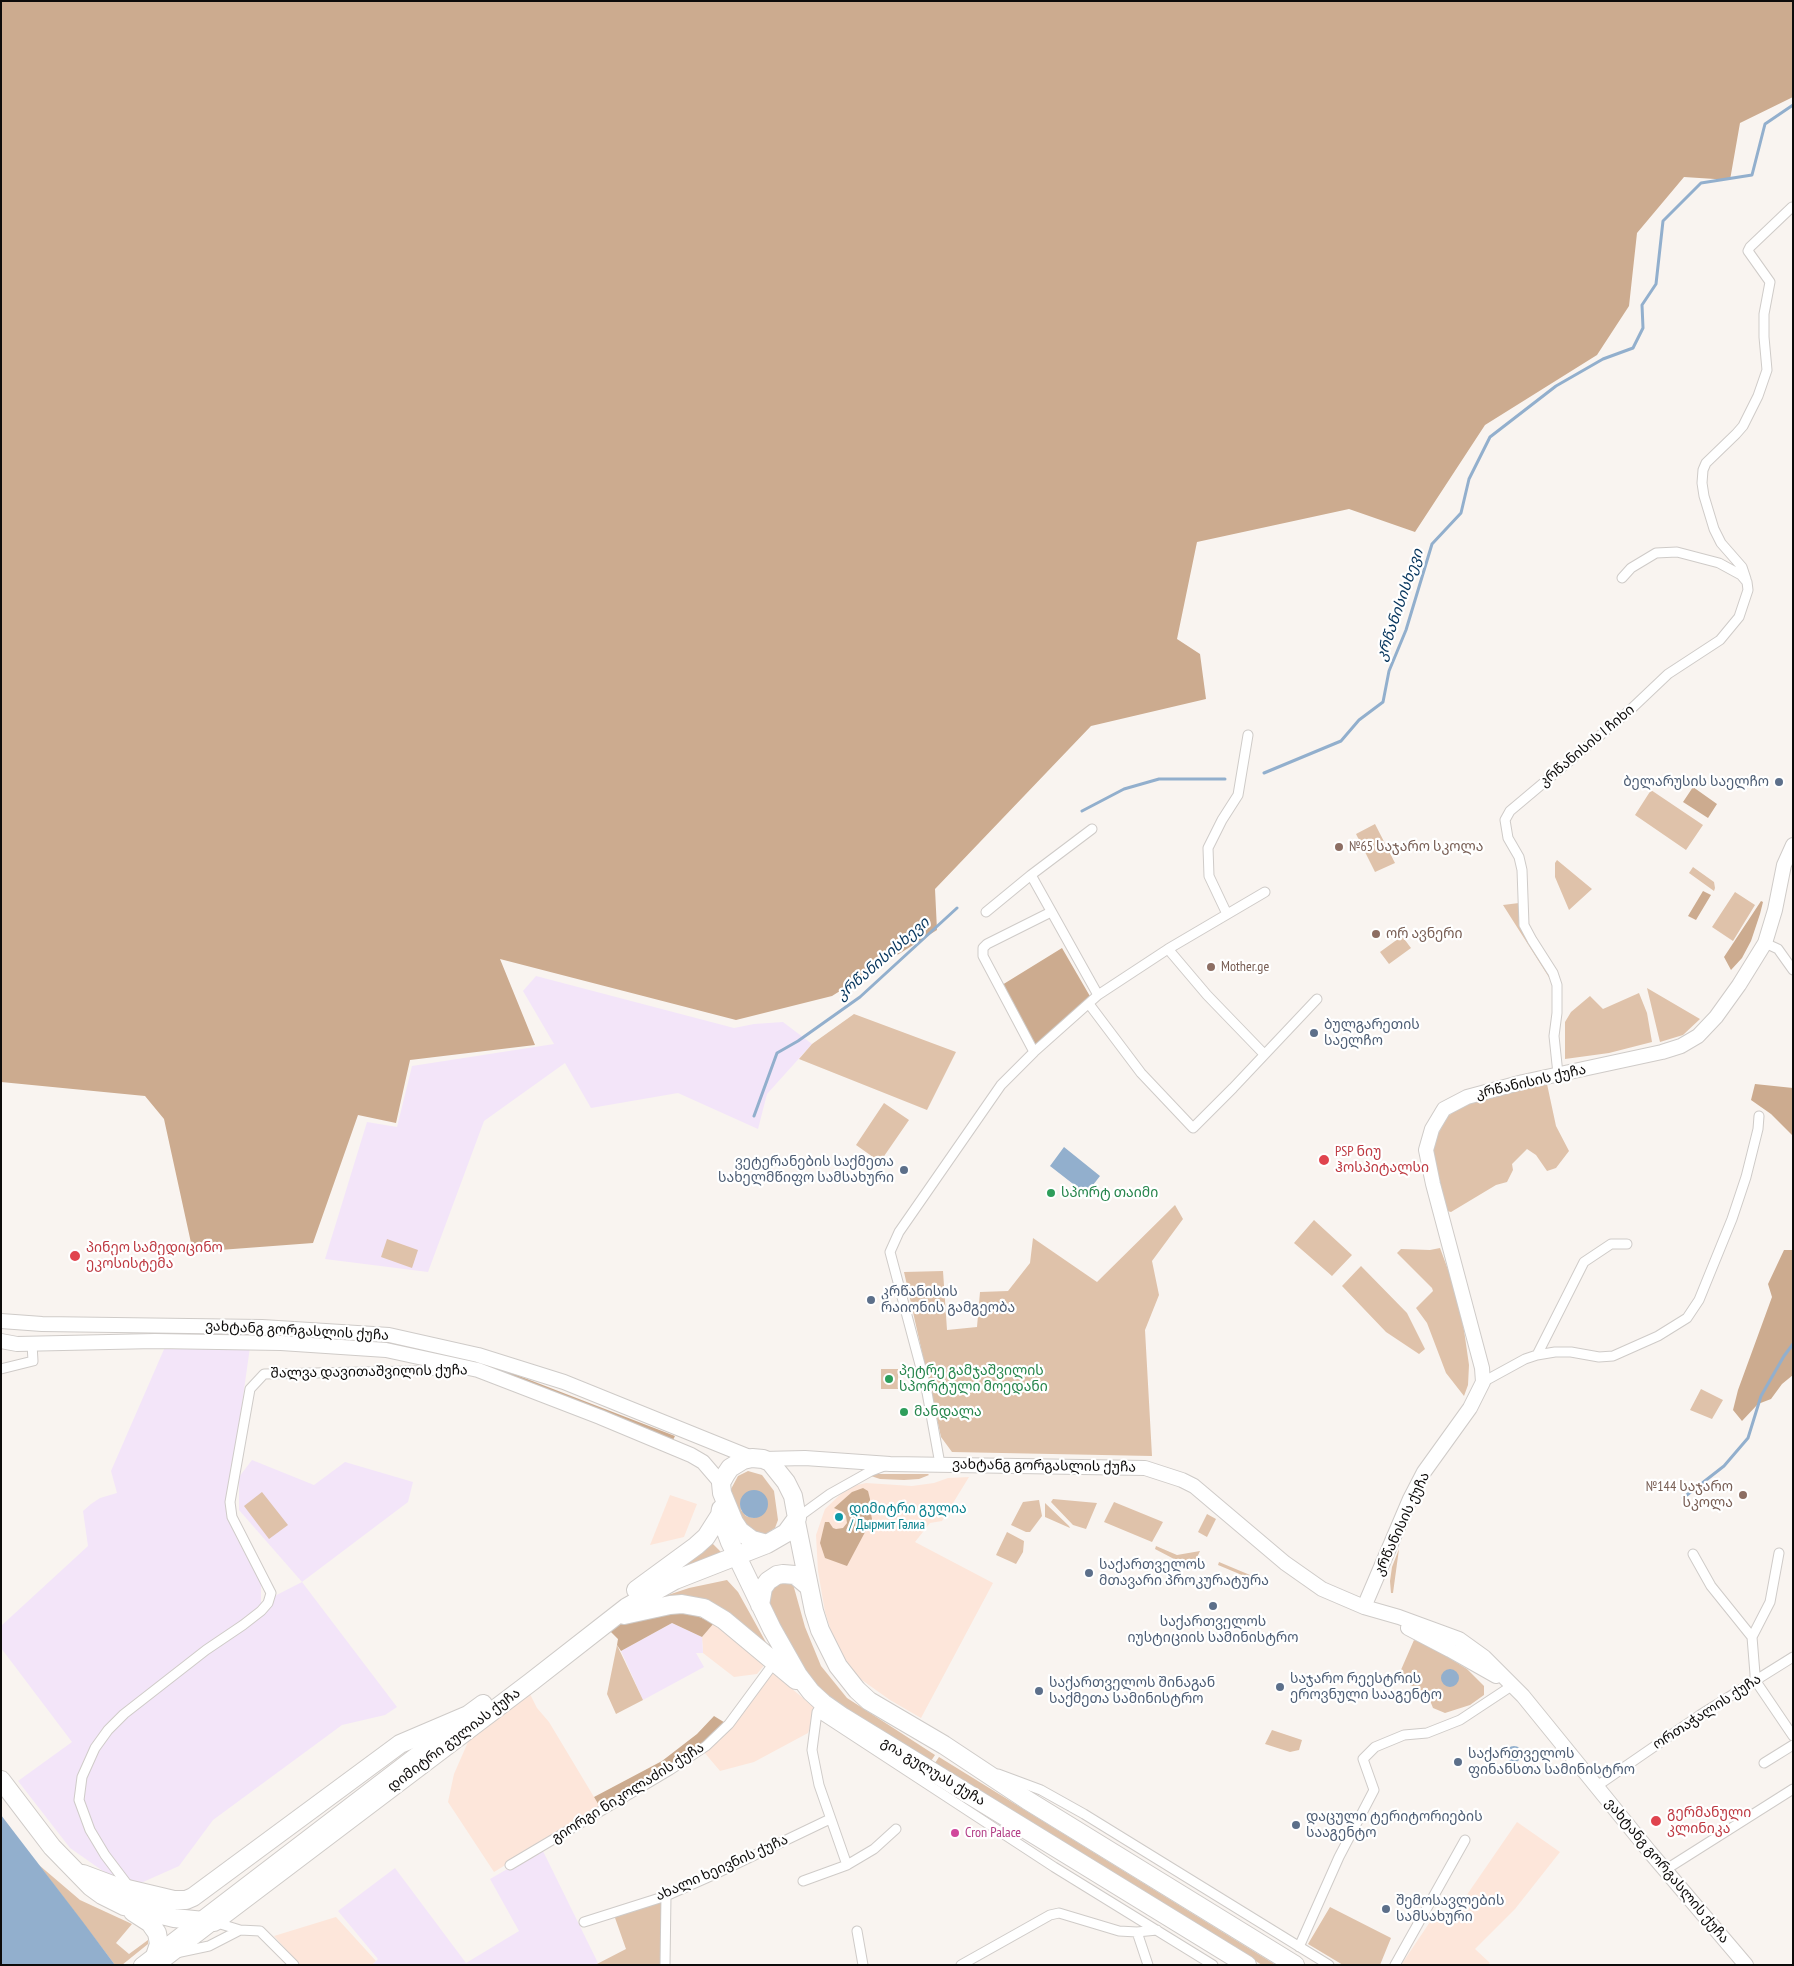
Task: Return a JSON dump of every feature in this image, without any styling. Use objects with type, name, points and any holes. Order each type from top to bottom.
[{"type":"highway","points":[[757,1458],[775,1466],[786,1482],[793,1496],[796,1520],[786,1533],[767,1544],[752,1540],[740,1531],[734,1522],[722,1488],[730,1468],[736,1464],[757,1458]]},
{"type":"highway","name":"გია გულუას ქუჩა","points":[[722,1488],[720,1515],[736,1556],[794,1668],[817,1702],[1247,1965]]},
{"type":"highway","name":"დიმიტრი გულიას ქუჩა","points":[[186,1900],[205,1890],[400,1744],[468,1715],[696,1546],[706,1537],[720,1515]]},
{"type":"highway","name":"გია გულუას ქუჩა","points":[[796,1520],[815,1615],[838,1666],[857,1690],[869,1701],[1295,1965]]},
{"type":"highway","name":"დიმიტრი გულიას ქუჩა","points":[[204,1926],[531,1682],[612,1619],[658,1588],[767,1544]]},
{"type":"highway","points":[[760,1604],[763,1588],[768,1581],[777,1575],[795,1575],[808,1586]]},
{"type":"highway","points":[[612,1619],[636,1611],[670,1605],[688,1605],[704,1608],[724,1620],[817,1702]]},
{"type":"highway","points":[[1,1780],[52,1847],[91,1887],[124,1906],[154,1927],[159,1939],[162,1957]]},
{"type":"highway","points":[[77,1872],[132,1890],[174,1900],[186,1900],[194,1906],[204,1926]]},
{"type":"highway","points":[[124,1906],[204,1926]]},
{"type":"street","points":[[1747,582],[1742,567],[1721,543],[1714,529],[1704,496],[1703,470],[1706,463],[1743,426],[1758,396],[1767,370],[1764,314],[1770,282],[1748,251],[1792,207]]},
{"type":"street","points":[[1622,578],[1631,568],[1656,553],[1676,552],[1719,563],[1741,575],[1747,582]]},
{"type":"street","name":"კრწანისის I ჩიხი","points":[[1558,1074],[1554,1036],[1557,1013],[1557,985],[1553,972],[1524,924],[1522,870],[1519,857],[1508,838],[1504,820],[1510,811],[1629,711],[1668,674],[1720,640],[1738,617],[1748,590],[1747,582]]},
{"type":"street","points":[[1227,914],[1209,876],[1208,848],[1222,820],[1238,795],[1248,735]]},
{"type":"street","points":[[986,912],[1030,875],[1092,829]]},
{"type":"street","name":"კრწანისის ქუჩა","points":[[1364,1607],[1410,1499],[1424,1472],[1470,1408],[1483,1382],[1482,1368],[1433,1184],[1426,1150],[1432,1129],[1444,1109],[1454,1103],[1496,1088],[1662,1052],[1690,1042],[1716,1018],[1765,943],[1775,910],[1784,865],[1793,845]]},
{"type":"street","points":[[1030,875],[1098,995]]},
{"type":"street","points":[[940,1464],[926,1387],[890,1252],[899,1232],[1001,1085],[1034,1052],[1098,995],[1168,949],[1264,892]]},
{"type":"street","points":[[1034,1052],[983,956],[983,948],[987,944],[1051,912]]},
{"type":"street","points":[[1765,943],[1778,949],[1793,970]]},
{"type":"street","points":[[1168,949],[1207,995],[1264,1054]]},
{"type":"street","points":[[1089,1004],[1141,1073],[1193,1128],[1318,999]]},
{"type":"street","points":[[1483,1382],[1525,1359],[1537,1355],[1571,1352],[1599,1357],[1613,1356],[1658,1336],[1687,1318],[1699,1300],[1732,1220],[1746,1177],[1758,1130],[1758,1116]]},
{"type":"street","points":[[1537,1355],[1584,1262],[1611,1244],[1627,1244]]},
{"type":"street","name":"ვახტანგ გორგასლის ქუჩა","points":[[1,1322],[262,1327],[389,1335],[478,1354],[564,1382],[757,1458],[805,1458],[890,1464],[1145,1468],[1182,1480],[1201,1491],[1285,1563],[1322,1589],[1418,1632],[1513,1685],[1746,1965]]},
{"type":"street","points":[[1,1370],[33,1361],[37,1334],[42,1324]]},
{"type":"street","points":[[58,1324],[62,1329],[59,1343]]},
{"type":"street","name":"ვახტანგ გორგასლის ქუჩა","points":[[1,1341],[17,1344],[155,1341],[281,1343],[386,1350],[478,1370],[600,1417],[691,1455],[703,1462],[722,1488]]},
{"type":"street","name":"შალვა დავითაშვილის ქუჩა","points":[[132,1890],[108,1860],[90,1830],[79,1800],[82,1777],[95,1748],[108,1730],[124,1714],[206,1650],[261,1611],[268,1603],[271,1593],[232,1517],[230,1502],[250,1389],[264,1374],[478,1370]]},
{"type":"street","name":"ვახტანგ გორგასლის ქუჩა","points":[[796,1520],[814,1505],[858,1478],[890,1464]]},
{"type":"street","points":[[1779,1553],[1770,1602],[1752,1636],[1756,1680],[1793,1736]]},
{"type":"street","points":[[1693,1554],[1711,1586],[1752,1636]]},
{"type":"street","name":"ორთაჭალის ქუჩა","points":[[1597,1786],[1700,1715],[1793,1657]]},
{"type":"street","name":"გიორგი ნიკოლაძის ქუჩა","points":[[510,1865],[670,1770],[706,1746],[729,1724],[774,1663]]},
{"type":"street","points":[[1299,1947],[1339,1857],[1374,1790],[1363,1759],[1374,1747],[1404,1735],[1428,1733],[1460,1720],[1513,1685]]},
{"type":"street","points":[[817,1702],[812,1750],[819,1785],[847,1865]]},
{"type":"street","name":"გია გულუას ქუჩა","points":[[817,1702],[1054,1867],[1213,1965]]},
{"type":"street","name":"დიმიტრი გულიას ქუჩა","points":[[140,1965],[162,1957],[204,1926],[468,1715]]},
{"type":"street","points":[[1764,1763],[1793,1745]]},
{"type":"street","name":"გია გულუას ქუჩა","points":[[978,1767],[1040,1790],[1084,1814],[1329,1965]]},
{"type":"street","points":[[1665,1870],[1793,1789]]},
{"type":"street","name":"ახალი ხეივნის ქუჩა","points":[[584,1922],[666,1896],[830,1819]]},
{"type":"street","points":[[803,1881],[847,1865],[874,1849],[896,1829]]},
{"type":"street","points":[[1395,1965],[1465,1840]]},
{"type":"street","points":[[664,1965],[666,1896]]},
{"type":"street","points":[[961,1965],[1050,1915],[1060,1913],[1118,1931],[1156,1930]]},
{"type":"street","points":[[204,1926],[260,1931],[294,1965]]},
{"type":"street","points":[[162,1957],[209,1946],[240,1930]]},
{"type":"street","points":[[857,1931],[863,1965]]},
{"type":"street","points":[[1137,1932],[1148,1965]]},
{"type":"shaded area","points":[[1,1],[1793,1],[1793,97],[1740,123],[1730,180],[1684,177],[1637,233],[1629,306],[1597,355],[1485,425],[1415,532],[1349,509],[1197,542],[1177,639],[1200,654],[1206,699],[1091,726],[935,889],[937,930],[832,996],[736,1020],[500,959],[535,1045],[410,1060],[396,1123],[358,1115],[313,1243],[193,1252],[164,1119],[145,1096],[1,1082]]},
{"type":"shaded area","points":[[1693,787],[1717,804],[1708,818],[1683,802]]},
{"type":"shaded area","points":[[1651,790],[1703,825],[1686,850],[1635,815]]},
{"type":"shaded area","points":[[1375,824],[1395,863],[1375,872],[1356,834]]},
{"type":"shaded area","points":[[1557,860],[1592,889],[1569,910],[1555,877],[1555,863]]},
{"type":"shaded area","points":[[1693,867],[1714,882],[1714,891],[1689,873]]},
{"type":"shaded area","points":[[1703,891],[1711,895],[1696,920],[1688,916]]},
{"type":"shaded area","points":[[1735,892],[1755,905],[1733,941],[1712,927]]},
{"type":"shaded area","points":[[1761,901],[1763,902],[1760,914],[1751,941],[1742,958],[1731,970],[1724,957]]},
{"type":"shaded area","points":[[1519,903],[1553,979],[1550,979],[1503,905]]},
{"type":"shaded area","points":[[1402,936],[1411,948],[1389,964],[1380,952]]},
{"type":"shaded area","points":[[1062,948],[1091,998],[1035,1046],[1002,985]]},
{"type":"shaded area","points":[[536,976],[734,1028],[754,1024],[783,1022],[812,1044],[767,1094],[758,1129],[678,1093],[591,1108],[565,1063],[484,1121],[428,1272],[325,1259],[367,1122],[397,1127],[412,1066],[554,1044],[523,991]]},
{"type":"shaded area","points":[[1647,988],[1700,1019],[1683,1035],[1660,1042]]},
{"type":"shaded area","points":[[1639,993],[1647,1013],[1652,1042],[1609,1053],[1565,1059],[1565,1022],[1571,1012],[1590,996],[1603,1009]]},
{"type":"shaded area","points":[[854,1014],[956,1052],[927,1110],[799,1059],[812,1044]]},
{"type":"shaded area","points":[[1539,1084],[1547,1084],[1556,1126],[1569,1151],[1556,1168],[1547,1171],[1536,1155],[1527,1149],[1512,1164],[1513,1170],[1507,1182],[1496,1185],[1451,1212],[1447,1211],[1433,1153],[1434,1142],[1447,1117],[1465,1103]]},
{"type":"shaded area","points":[[1755,1084],[1793,1088],[1793,1136],[1771,1114],[1751,1100]]},
{"type":"shaded area","points":[[884,1103],[909,1120],[880,1162],[856,1145]]},
{"type":"shaded area","points":[[1175,1205],[1183,1219],[1152,1261],[1159,1295],[1145,1330],[1152,1456],[952,1452],[941,1437],[904,1272],[943,1271],[947,1330],[977,1327],[980,1292],[1008,1291],[1030,1263],[1033,1238],[1097,1282]]},
{"type":"shaded area","points":[[1314,1220],[1352,1255],[1332,1276],[1294,1243]]},
{"type":"shaded area","points":[[387,1239],[418,1250],[412,1268],[381,1257]]},
{"type":"shaded area","points":[[1440,1248],[1453,1283],[1464,1330],[1469,1365],[1468,1385],[1464,1396],[1446,1373],[1427,1323],[1416,1308],[1433,1291],[1432,1288],[1397,1253],[1401,1249],[1430,1250]]},
{"type":"shaded area","points":[[1784,1250],[1793,1250],[1793,1375],[1782,1384],[1771,1399],[1758,1404],[1742,1421],[1733,1410],[1738,1390],[1772,1297],[1768,1284]]},
{"type":"shaded area","points":[[1361,1266],[1407,1313],[1425,1349],[1419,1354],[1386,1332],[1342,1286]]},
{"type":"shaded area","points":[[291,1334],[388,1341],[471,1359],[675,1436],[673,1440],[541,1388],[291,1337]]},
{"type":"shaded area","points":[[165,1347],[250,1347],[227,1511],[237,1538],[261,1584],[261,1603],[302,1582],[397,1707],[385,1715],[342,1725],[213,1820],[179,1866],[134,1886],[110,1876],[70,1848],[18,1781],[72,1742],[1,1648],[1,1626],[88,1546],[83,1511],[100,1498],[117,1493],[111,1471]]},
{"type":"shaded area","name":"პეტრე გამჯაშვილის სპორტული მოედანი","points":[[881,1369],[898,1369],[898,1389],[881,1389]]},
{"type":"shaded area","points":[[1701,1389],[1723,1400],[1712,1419],[1690,1410]]},
{"type":"shaded area","points":[[252,1460],[314,1485],[345,1462],[413,1482],[408,1502],[302,1582],[239,1510],[239,1477]]},
{"type":"shaded area","points":[[748,1471],[762,1475],[774,1491],[778,1520],[775,1528],[763,1536],[749,1535],[732,1502],[731,1489],[738,1476]],"holes":[[[740,1503],[760,1516],[753,1518],[746,1516],[741,1510]]]},
{"type":"shaded area","points":[[874,1474],[929,1475],[919,1479],[904,1480],[880,1479],[871,1476]]},
{"type":"shaded area","points":[[969,1477],[942,1521],[930,1523],[915,1542],[993,1583],[921,1718],[890,1700],[852,1673],[835,1644],[825,1612],[818,1571],[816,1535],[825,1509],[843,1492],[853,1486],[866,1483],[912,1486],[934,1483],[948,1478]]},
{"type":"shaded area","points":[[863,1488],[868,1491],[872,1519],[847,1566],[825,1558],[820,1543],[825,1522],[829,1522],[836,1529],[843,1528],[847,1523],[846,1516],[843,1512],[834,1508],[852,1492]]},
{"type":"shaded area","points":[[262,1492],[288,1525],[269,1539],[244,1506]]},
{"type":"shaded area","points":[[670,1495],[697,1504],[684,1537],[650,1545]]},
{"type":"shaded area","points":[[1053,1499],[1097,1503],[1086,1529],[1073,1525],[1051,1502]]},
{"type":"shaded area","points":[[1039,1500],[1042,1516],[1030,1532],[1011,1525],[1023,1502]]},
{"type":"shaded area","points":[[1114,1502],[1163,1522],[1152,1542],[1104,1522]]},
{"type":"shaded area","points":[[1045,1503],[1069,1526],[1070,1528],[1045,1517]]},
{"type":"shaded area","points":[[1207,1514],[1216,1519],[1207,1537],[1198,1532]]},
{"type":"shaded area","points":[[1007,1532],[1024,1541],[1023,1552],[1016,1564],[996,1555]]},
{"type":"shaded area","points":[[711,1542],[722,1553],[672,1571]]},
{"type":"shaded area","points":[[1156,1546],[1177,1555],[1200,1551],[1194,1564],[1174,1559],[1155,1549]]},
{"type":"shaded area","points":[[1399,1549],[1393,1593],[1391,1593],[1392,1567]]},
{"type":"shaded area","points":[[1219,1562],[1250,1575],[1249,1578],[1218,1565]]},
{"type":"shaded area","points":[[727,1580],[738,1592],[773,1655],[740,1625],[656,1599],[689,1588]]},
{"type":"shaded area","points":[[772,1583],[793,1584],[805,1627],[821,1666],[847,1698],[935,1755],[931,1761],[854,1716],[813,1686],[775,1626],[765,1593]]},
{"type":"shaded area","points":[[677,1612],[692,1614],[714,1623],[702,1637],[672,1623],[621,1651],[617,1645],[618,1639],[608,1629],[617,1622]]},
{"type":"shaded area","points":[[672,1623],[702,1637],[703,1653],[696,1653],[704,1667],[643,1700],[621,1651]]},
{"type":"shaded area","points":[[714,1623],[766,1663],[757,1674],[734,1677],[703,1653],[702,1637]]},
{"type":"shaded area","points":[[1414,1640],[1430,1646],[1467,1669],[1484,1686],[1484,1695],[1470,1705],[1445,1713],[1433,1708],[1431,1703],[1420,1698],[1423,1691],[1397,1679]]},
{"type":"shaded area","points":[[617,1645],[643,1700],[616,1714],[607,1694]]},
{"type":"shaded area","points":[[772,1672],[816,1709],[808,1733],[754,1762],[720,1771],[704,1752],[720,1740],[734,1725]]},
{"type":"shaded area","points":[[528,1690],[537,1708],[549,1722],[600,1807],[494,1872],[448,1802],[454,1774],[468,1742]]},
{"type":"shaded area","points":[[714,1716],[727,1724],[705,1744],[669,1769],[600,1807],[594,1797],[662,1761],[697,1734]]},
{"type":"shaded area","points":[[1272,1730],[1302,1740],[1299,1750],[1290,1752],[1265,1744]]},
{"type":"shaded area","points":[[939,1757],[1276,1965],[1262,1965],[935,1763]]},
{"type":"shaded area","points":[[1517,1822],[1560,1852],[1515,1909],[1475,1949],[1490,1963],[1488,1965],[1401,1965],[1434,1916],[1441,1922],[1458,1900],[1462,1902]]},
{"type":"shaded area","points":[[542,1849],[598,1963],[595,1965],[372,1965],[378,1959],[338,1911],[395,1868],[466,1963],[519,1931],[490,1879]]},
{"type":"shaded area","points":[[39,1865],[80,1900],[132,1924],[116,1943],[129,1954],[148,1940],[148,1944],[122,1965],[115,1965]]},
{"type":"shaded area","points":[[661,1902],[662,1964],[595,1965],[626,1949],[614,1915]]},
{"type":"shaded area","points":[[1330,1907],[1391,1938],[1380,1965],[1343,1965],[1308,1944]]},
{"type":"shaded area","points":[[336,1917],[376,1961],[372,1965],[300,1965],[274,1936]]},
{"type":"water","points":[[1064,1147],[1100,1176],[1086,1194],[1050,1166]]},
{"type":"water","points":[[754,1490],[764,1494],[768,1504],[764,1514],[754,1518],[744,1514],[740,1504],[744,1494]]},
{"type":"water","points":[[1450,1669],[1456,1672],[1459,1678],[1456,1684],[1450,1687],[1444,1684],[1441,1678],[1444,1672]]},
{"type":"water","points":[[1511,1746],[1517,1746],[1522,1751],[1520,1760],[1511,1762],[1506,1757],[1506,1751]]},
{"type":"water","points":[[1,1815],[83,1922],[115,1965],[1,1965]]},
{"type":"waterway","name":"კრწანისისხევი","points":[[1264,773],[1341,741],[1359,720],[1383,702],[1389,671],[1406,630],[1432,544],[1461,513],[1469,479],[1490,437],[1556,386],[1603,359],[1633,348],[1643,328],[1642,305],[1656,284],[1663,221],[1701,183],[1752,175],[1765,124],[1793,105]]},
{"type":"waterway","name":"კრწანისისხევი","points":[[1082,811],[1124,789],[1159,779],[1225,779]]},
{"type":"waterway","name":"კრწანისისხევი","points":[[754,1116],[777,1053],[798,1041],[860,997],[957,908]]},
{"type":"waterway","points":[[1683,1498],[1724,1466],[1748,1438],[1761,1396],[1793,1344]]},
{"type":"place","name":"ბელარუსის საელჩო","points":[[1779,782]]},
{"type":"place","name":"№65 საჯარო სკოლა","points":[[1339,847]]},
{"type":"place","name":"ორ ავნერი","points":[[1376,934]]},
{"type":"place","name":"Mother.ge","points":[[1211,967]]},
{"type":"place","name":"ბულგარეთის საელჩო","points":[[1314,1033]]},
{"type":"place","name":"PSP ნიუ ჰოსპიტალსი","points":[[1324,1160]]},
{"type":"place","name":"ვეტერანების საქმეთა სახელმწიფო სამსახური","points":[[904,1170]]},
{"type":"place","name":"სპორტ თაიმი","points":[[1051,1193]]},
{"type":"place","name":"პინეო სამედიცინო ეკოსისტემა","points":[[75,1256]]},
{"type":"place","name":"კრწანისის რაიონის გამგეობა","points":[[871,1300]]},
{"type":"place","name":"პეტრე გამჯაშვილის სპორტული მოედანი","points":[[889,1379]]},
{"type":"place","name":"მანდალა","points":[[904,1412]]},
{"type":"place","name":"№144 საჯარო სკოლა","points":[[1743,1495]]},
{"type":"place","name":"დიმიტრი გულია / Дырмит Гәлиа","points":[[839,1517]]},
{"type":"place","name":"საქართველოს მთავარი პროკურატურა","points":[[1089,1573]]},
{"type":"place","name":"საქართველოს იუსტიციის სამინისტრო","points":[[1213,1606]]},
{"type":"place","name":"საჯარო რეესტრის ეროვნული სააგენტო","points":[[1280,1687]]},
{"type":"place","name":"საქართველოს შინაგან საქმეთა სამინისტრო","points":[[1039,1691]]},
{"type":"place","name":"საქართველოს ფინანსთა სამინისტრო","points":[[1458,1762]]},
{"type":"place","name":"გერმანული კლინიკა","points":[[1656,1821]]},
{"type":"place","name":"დაცული ტერიტორიების სააგენტო","points":[[1296,1825]]},
{"type":"place","name":"Cron Palace","points":[[955,1833]]},
{"type":"place","name":"შემოსავლების სამსახური","points":[[1386,1909]]}]
